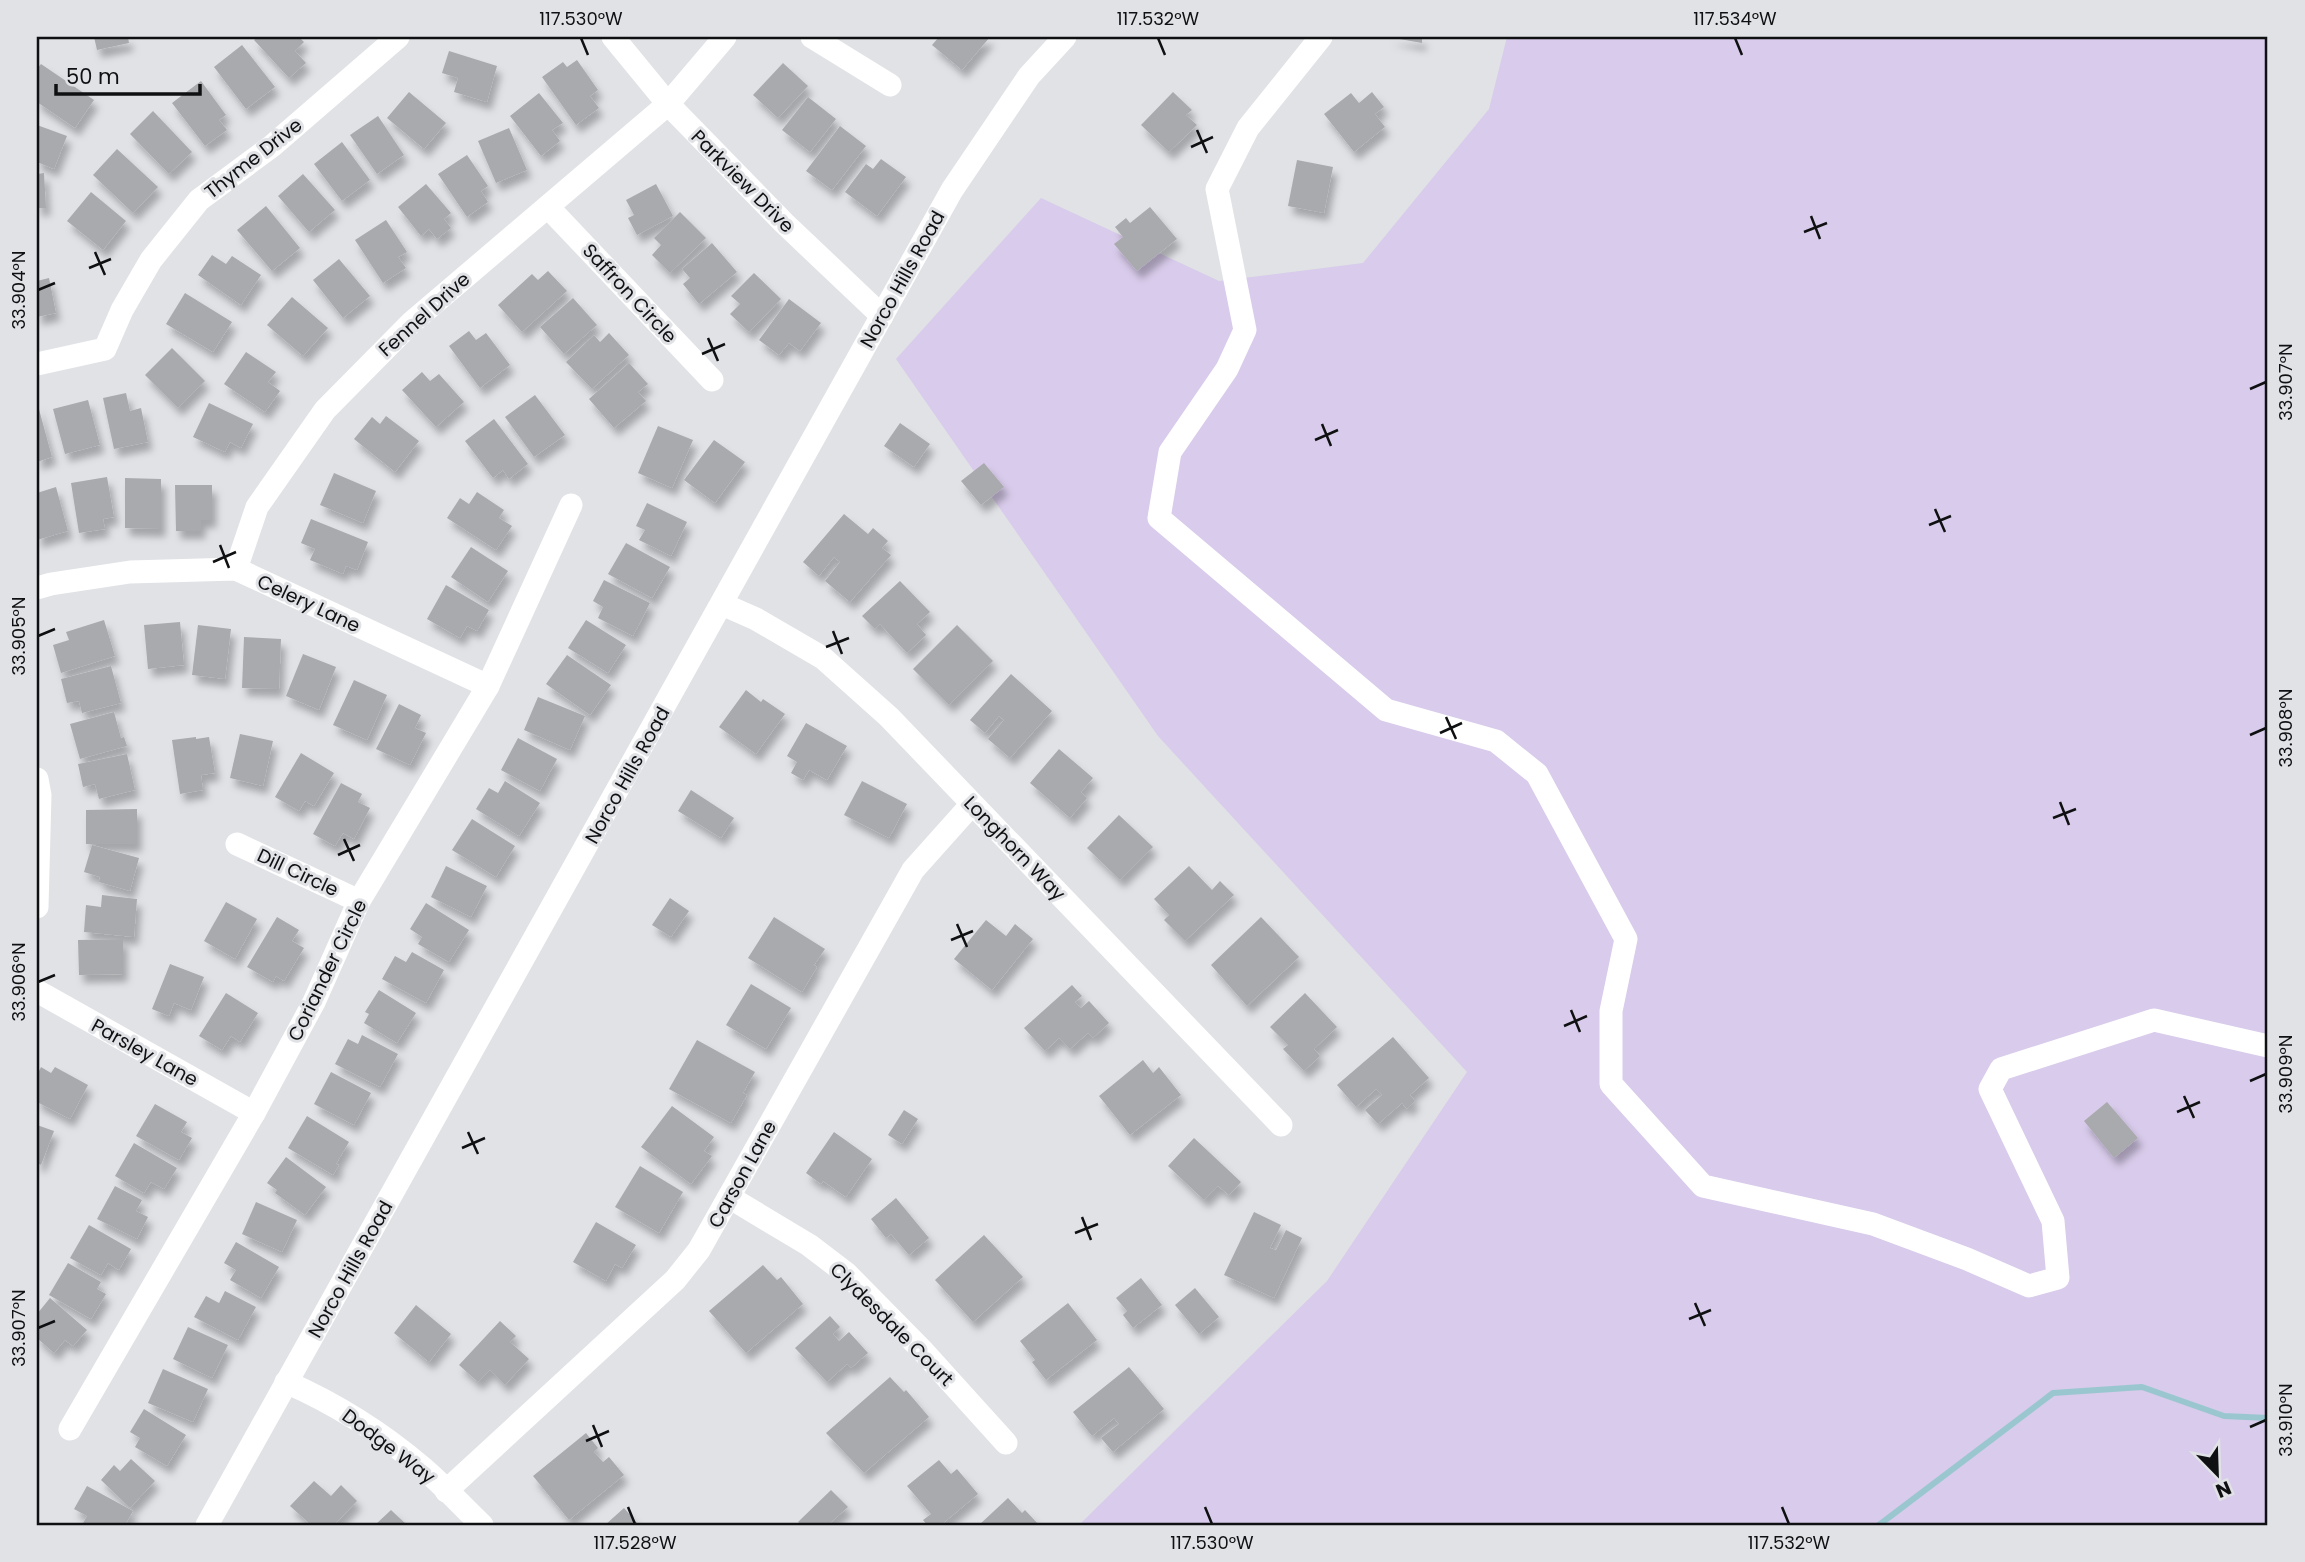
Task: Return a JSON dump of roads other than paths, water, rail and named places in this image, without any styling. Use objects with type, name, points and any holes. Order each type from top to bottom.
[{"type":"street","name":"Thyme Drive","points":[[37,363],[105,349],[122,310],[150,260],[199,200],[272,146],[398,37]]},
{"type":"street","name":"Parkview Drive","points":[[612,37],[668,104],[784,223],[882,316]]},
{"type":"street","name":"Fennel Drive","points":[[236,569],[257,508],[325,410],[411,323],[668,104],[725,37]]},
{"type":"street","points":[[812,37],[890,85]]},
{"type":"street","name":"Norco Hills Road","points":[[207,1525],[951,190],[1029,76],[1065,37]]},
{"type":"street","points":[[1321,37],[1248,128],[1217,189],[1245,330],[1227,369],[1170,452],[1159,518],[1385,710],[1496,741],[1537,774],[1626,939],[1611,1011],[1612,1084],[1703,1186],[1873,1224],[1967,1259],[2029,1286],[2058,1278],[2053,1221],[1990,1089],[2001,1069],[2154,1020],[2268,1046]]},
{"type":"street","name":"Saffron Circle","points":[[548,207],[712,380]]},
{"type":"street","name":"Coriander Circle","points":[[69,1429],[254,1113],[314,1002],[359,901],[488,686],[571,505]]},
{"type":"street","name":"Celery Lane","points":[[37,588],[130,572],[236,569],[488,686]]},
{"type":"street","name":"Longhorn Way","points":[[722,604],[823,658],[889,717],[1281,1125]]},
{"type":"street","points":[[37,779],[40,795],[37,907]]},
{"type":"street","name":"Carson Lane","points":[[446,1491],[675,1280],[699,1250],[913,870],[972,804]]},
{"type":"street","name":"Dill Circle","points":[[237,844],[359,901]]},
{"type":"street","name":"Parsley Lane","points":[[37,991],[254,1113]]},
{"type":"street","name":"Clydesdale Court","points":[[729,1197],[809,1245],[847,1274],[1006,1443]]},
{"type":"street","name":"Dodge Way","points":[[286,1382],[323,1398],[372,1429],[424,1469],[482,1525]]},
{"type":"waterway","points":[[1879,1525],[2053,1393],[2142,1387],[2224,1416],[2268,1418]]}]
